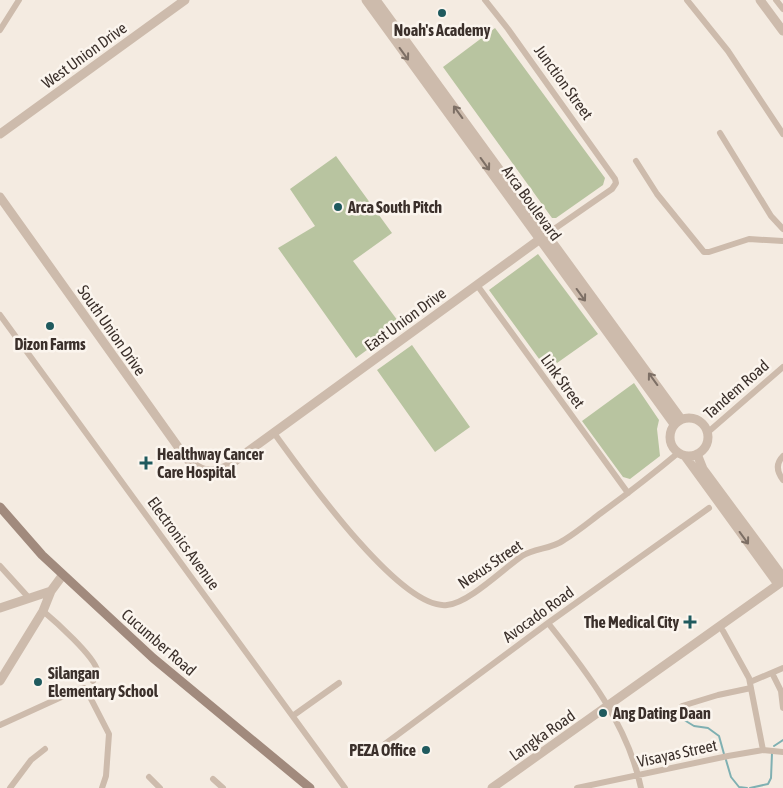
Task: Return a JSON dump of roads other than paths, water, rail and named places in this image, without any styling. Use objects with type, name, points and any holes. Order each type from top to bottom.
[{"type":"main road","name":"Cucumber Road","points":[[0,507],[62,576],[153,658],[310,788]]},
{"type":"street","points":[[0,30],[19,0]]},
{"type":"street","name":"West Union Drive","points":[[0,134],[186,0]]},
{"type":"street","name":"Arca Boulevard","points":[[366,0],[543,236],[678,421]]},
{"type":"street","name":"Arca Boulevard","points":[[376,0],[543,236]]},
{"type":"street","name":"Junction Street","points":[[485,0],[613,174],[616,183]]},
{"type":"street","points":[[688,0],[728,51],[783,134]]},
{"type":"street","points":[[760,0],[783,31]]},
{"type":"street","points":[[776,0],[783,9]]},
{"type":"street","points":[[720,133],[771,216],[783,229]]},
{"type":"street","points":[[636,161],[657,194],[704,252],[749,239],[783,241]]},
{"type":"street","name":"East Union Drive","points":[[207,471],[219,470],[228,466],[543,236],[612,189],[616,183]]},
{"type":"street","name":"South Union Drive","points":[[0,197],[186,458],[195,467],[207,471]]},
{"type":"street","name":"Link Street","points":[[477,285],[628,493]]},
{"type":"street","name":"Electronics Avenue","points":[[0,315],[294,715],[345,788]]},
{"type":"street","name":"Tandem Road","points":[[707,433],[783,367]]},
{"type":"street","points":[[681,454],[697,454],[707,443],[707,433],[704,426],[697,419],[686,417],[678,421],[671,428],[669,438],[672,446],[681,454],[781,580]]},
{"type":"street","name":"Nexus Street","points":[[274,433],[306,477],[371,556],[390,576],[432,604],[446,606],[457,603],[528,553],[563,541],[681,454]]},
{"type":"street","points":[[697,454],[703,469],[781,580]]},
{"type":"street","points":[[783,456],[777,470],[783,480]]},
{"type":"street","name":"Avocado Road","points":[[385,744],[548,622],[709,508]]},
{"type":"street","points":[[0,566],[29,598]]},
{"type":"street","points":[[0,681],[43,611],[51,591],[62,576]]},
{"type":"street","name":"Langka Road","points":[[492,788],[609,706],[781,580]]},
{"type":"street","points":[[0,608],[51,591]]},
{"type":"street","points":[[43,611],[92,660],[97,674],[93,682]]},
{"type":"street","points":[[548,622],[609,706],[625,736],[639,776],[641,788]]},
{"type":"street","points":[[724,632],[738,656],[750,685],[763,750]]},
{"type":"street","points":[[682,706],[750,685],[783,668]]},
{"type":"street","points":[[772,673],[781,691],[783,708]]},
{"type":"street","points":[[294,715],[339,683]]},
{"type":"street","points":[[0,725],[84,688],[109,734],[106,776],[102,788]]},
{"type":"street","points":[[10,788],[31,760],[45,749]]},
{"type":"street","name":"Visayas Street","points":[[577,788],[721,757],[763,750],[783,752]]},
{"type":"street","points":[[149,777],[160,788]]},
{"type":"street","points":[[213,779],[223,788]]},
{"type":"waterway","points":[[638,713],[676,715],[694,726],[708,728],[719,736],[724,754]]},
{"type":"waterway","points":[[774,746],[783,740]]},
{"type":"waterway","points":[[750,788],[768,784],[771,778],[772,753]]},
{"type":"waterway","points":[[726,760],[731,777],[739,787],[747,788]]},
{"type":"place","name":"Noah's Academy","points":[[442,13]]},
{"type":"place","name":"Arca South Pitch","points":[[338,207]]},
{"type":"place","name":"Dizon Farms","points":[[50,326]]},
{"type":"place","name":"Healthway Cancer Care Hospital","points":[[146,463]]},
{"type":"place","name":"The Medical City","points":[[690,622]]},
{"type":"place","name":"Silangan Elementary School","points":[[38,682]]},
{"type":"place","name":"Ang Dating Daan","points":[[603,713]]},
{"type":"place","name":"PEZA Office","points":[[426,750]]}]
